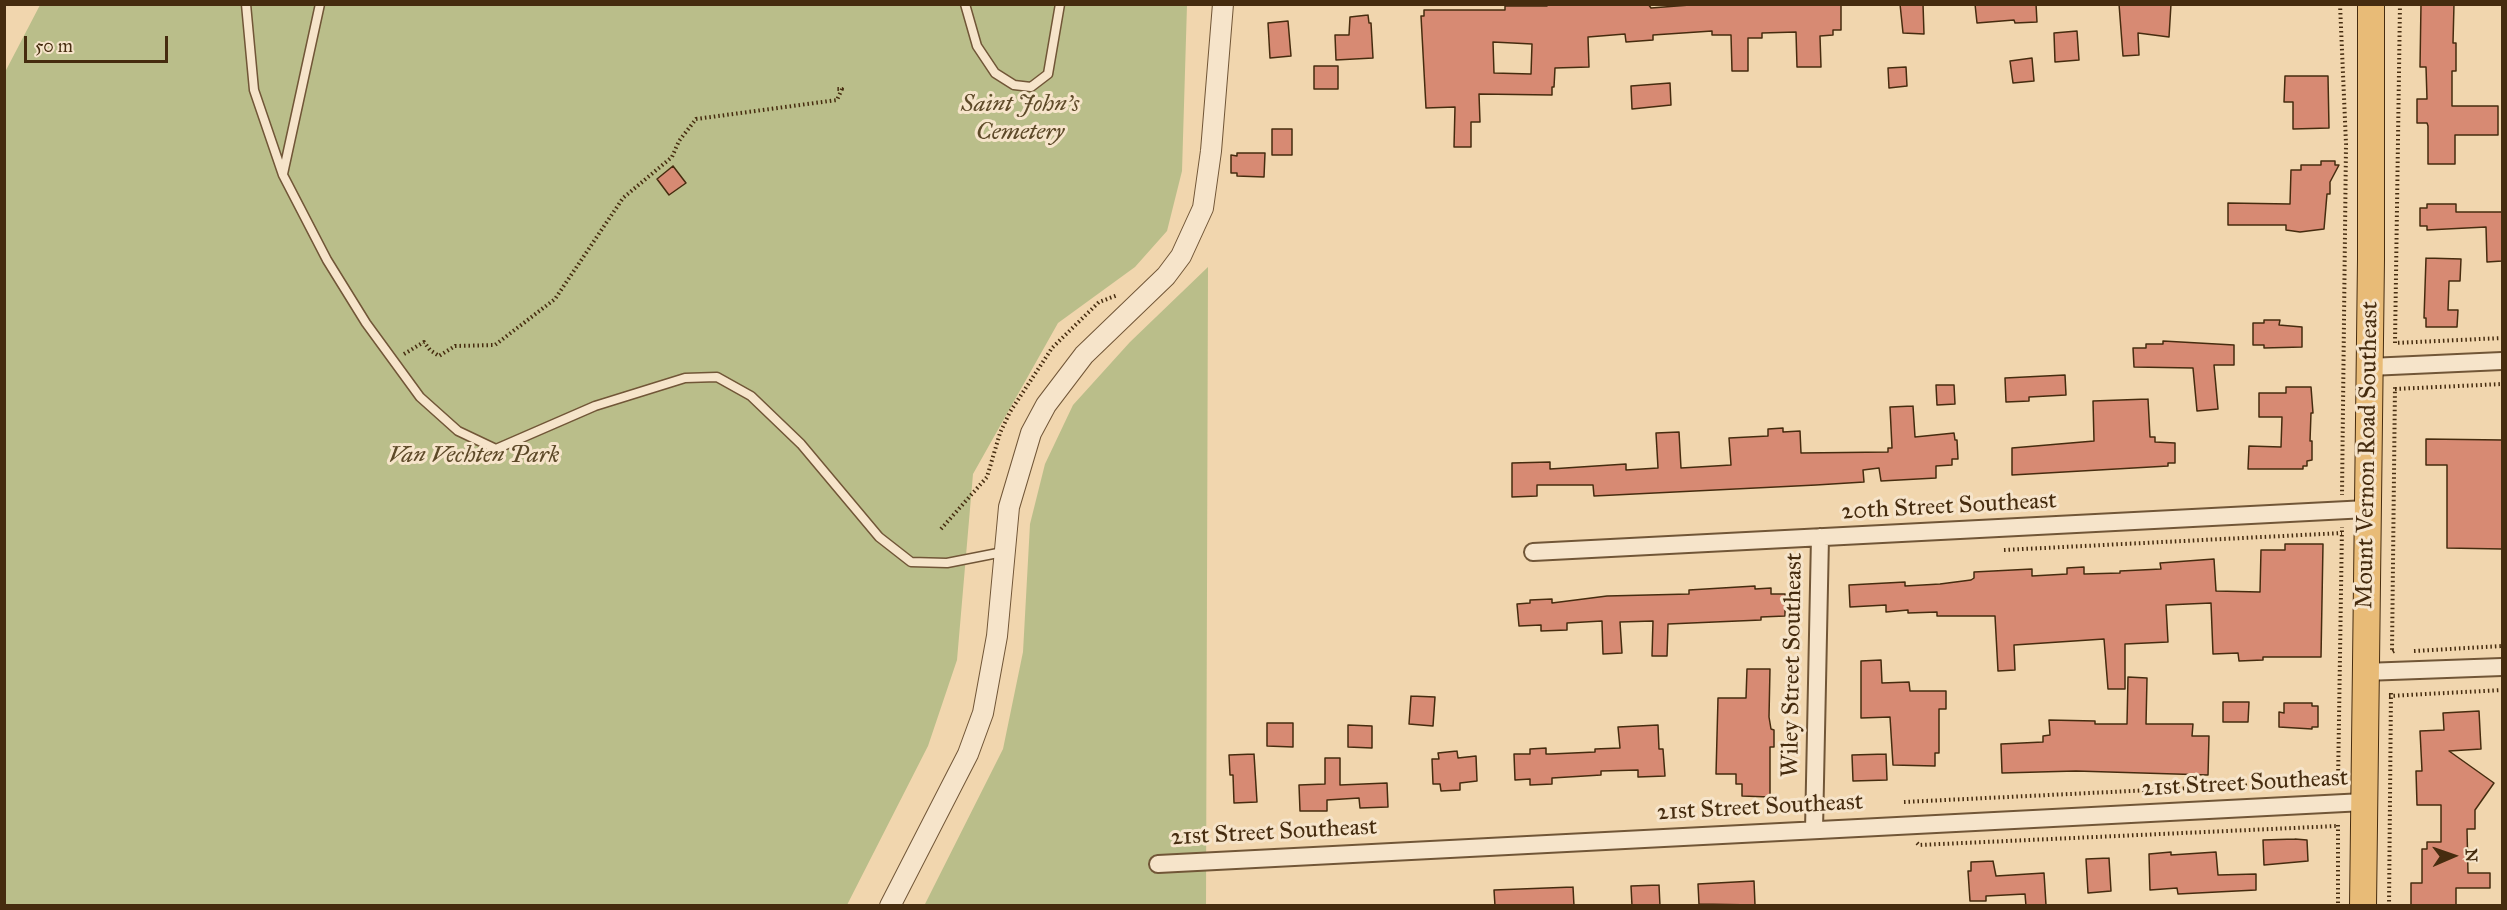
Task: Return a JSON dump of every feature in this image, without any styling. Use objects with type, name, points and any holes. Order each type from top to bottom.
[{"type":"main road","name":"Mount Vernon Road Southeast","points":[[2363,906],[2371,4]]},
{"type":"street","points":[[890,906],[968,754],[983,713],[998,636],[1009,507],[1031,433],[1046,405],[1064,379],[1107,331],[1166,276],[1181,256],[1193,234],[1203,208],[1208,184],[1223,4]]},
{"type":"street","points":[[2369,367],[2502,361]]},
{"type":"street","name":"20th Street Southeast","points":[[1533,552],[2367,509]]},
{"type":"street","name":"Wiley Street Southeast","points":[[1814,830],[1820,537]]},
{"type":"street","points":[[2364,672],[2502,667]]},
{"type":"street","name":"21st Street Southeast","points":[[1158,864],[2364,802]]},
{"type":"lane","points":[[246,4],[254,90],[283,175],[327,261],[366,323],[420,397],[458,431],[496,449],[595,406],[685,378],[717,377],[751,396],[793,436],[879,537],[911,562],[947,563],[1004,552]]},
{"type":"lane","points":[[283,175],[320,4]]},
{"type":"lane","points":[[965,4],[977,46],[995,73],[1014,85],[1031,87],[1048,74],[1060,4]]},
{"type":"path","points":[[1904,802],[2338,783],[2346,144],[2340,4]]},
{"type":"path","points":[[2400,4],[2395,343],[2502,338]]},
{"type":"path","points":[[393,361],[424,342],[430,351],[439,356],[455,346],[495,345],[555,299],[623,198],[672,157],[679,141],[696,119],[837,100],[842,89],[836,89]]},
{"type":"path","points":[[941,529],[987,477],[1000,433],[1010,412],[1052,348],[1099,302],[1120,294]]},
{"type":"path","points":[[2502,384],[2395,387],[2392,652],[2502,646]]},
{"type":"path","points":[[2004,550],[2342,533]]},
{"type":"path","points":[[2389,906],[2389,696],[2391,690]]},
{"type":"path","points":[[2389,696],[2502,690]]},
{"type":"path","points":[[1914,840],[1919,845],[2338,823],[2338,906]]},
{"type":"green space","name":"Van Vechten Park","points":[[40,5],[1187,5],[1182,171],[1167,231],[1135,267],[1058,323],[973,474],[957,660],[928,746],[847,905],[5,906],[4,74]]},
{"type":"green space","points":[[1208,267],[1206,905],[924,906],[1003,749],[1023,652],[1030,524],[1045,464],[1073,405],[1130,342]]},
{"type":"building","points":[[1547,4],[1648,4],[1651,8],[1703,4],[1841,4],[1841,30],[1833,30],[1833,35],[1820,36],[1821,67],[1797,67],[1796,32],[1762,33],[1762,38],[1748,38],[1748,71],[1732,71],[1731,35],[1712,35],[1712,31],[1653,35],[1653,40],[1626,42],[1625,34],[1588,37],[1589,67],[1555,68],[1552,95],[1479,94],[1480,122],[1471,122],[1471,147],[1454,147],[1455,107],[1426,108],[1421,16],[1424,16],[1424,10],[1505,10],[1505,6],[1547,6]],"holes":[[[1493,42],[1532,44],[1531,74],[1494,73]]]},
{"type":"building","points":[[1900,4],[1923,4],[1924,34],[1903,33]]},
{"type":"building","points":[[1975,4],[2036,4],[2037,22],[2015,23],[2014,20],[1977,23]]},
{"type":"building","points":[[2119,4],[2171,4],[2169,37],[2138,33],[2139,55],[2123,56]]},
{"type":"building","points":[[2421,4],[2454,4],[2453,43],[2456,43],[2456,71],[2452,71],[2452,106],[2498,106],[2498,135],[2455,135],[2455,164],[2428,164],[2428,126],[2427,123],[2417,123],[2417,99],[2427,99],[2426,67],[2420,67]]},
{"type":"building","points":[[1368,15],[1369,23],[1371,23],[1373,58],[1336,60],[1335,35],[1349,35],[1350,17]]},
{"type":"building","points":[[1288,21],[1291,56],[1270,58],[1268,23]]},
{"type":"building","points":[[2077,31],[2079,60],[2055,62],[2054,33]]},
{"type":"building","points":[[2032,58],[2034,81],[2013,83],[2010,61]]},
{"type":"building","points":[[1314,66],[1338,66],[1338,89],[1314,89]]},
{"type":"building","points":[[1906,67],[1907,86],[1889,88],[1888,68]]},
{"type":"building","points":[[2285,76],[2328,76],[2329,128],[2293,129],[2293,102],[2284,102]]},
{"type":"building","points":[[1670,83],[1671,105],[1632,109],[1631,86]]},
{"type":"building","points":[[1272,129],[1292,129],[1292,155],[1272,155]]},
{"type":"building","points":[[1237,153],[1265,153],[1264,177],[1237,176],[1237,173],[1231,173],[1231,155],[1237,156]]},
{"type":"building","points":[[2321,161],[2335,161],[2335,165],[2339,165],[2330,182],[2330,194],[2327,194],[2324,229],[2300,232],[2286,230],[2286,225],[2228,225],[2228,203],[2290,204],[2291,170],[2301,170],[2301,165],[2321,165]]},
{"type":"building","points":[[673,166],[686,183],[669,195],[657,179]]},
{"type":"building","points":[[2427,204],[2456,204],[2456,212],[2502,212],[2502,261],[2487,262],[2486,227],[2427,230],[2427,226],[2420,226],[2420,208],[2427,208]]},
{"type":"building","points":[[2426,258],[2461,259],[2460,281],[2449,281],[2448,310],[2458,310],[2457,327],[2426,327],[2426,318],[2424,318]]},
{"type":"building","points":[[2264,320],[2280,320],[2279,325],[2302,327],[2302,347],[2264,348],[2264,345],[2253,345],[2253,323],[2264,323]]},
{"type":"building","points":[[2163,341],[2234,345],[2234,365],[2214,365],[2218,409],[2197,411],[2193,368],[2134,367],[2133,348],[2146,348],[2146,344],[2163,344]]},
{"type":"building","points":[[2065,375],[2066,395],[2029,397],[2029,401],[2006,402],[2005,378]]},
{"type":"building","points":[[1936,385],[1954,385],[1955,404],[1937,405]]},
{"type":"building","points":[[2286,387],[2311,387],[2312,460],[2307,461],[2307,466],[2303,466],[2303,469],[2248,469],[2249,446],[2281,447],[2282,417],[2259,417],[2259,393],[2286,393]]},
{"type":"building","points":[[2148,399],[2150,437],[2155,437],[2155,442],[2175,443],[2175,463],[2168,463],[2168,466],[2012,475],[2012,448],[2094,441],[2093,401]]},
{"type":"building","points":[[1913,406],[1915,437],[1954,433],[1955,440],[1957,440],[1958,459],[1952,459],[1952,465],[1936,466],[1936,478],[1881,481],[1879,468],[1863,470],[1864,482],[1594,496],[1593,485],[1537,485],[1537,496],[1512,497],[1512,463],[1550,462],[1550,469],[1626,464],[1626,470],[1658,468],[1656,433],[1679,432],[1681,468],[1731,465],[1729,438],[1768,436],[1768,429],[1783,428],[1783,432],[1800,431],[1801,453],[1888,452],[1888,448],[1892,448],[1890,407]]},
{"type":"building","points":[[2426,439],[2502,440],[2502,549],[2447,548],[2447,465],[2426,465]]},
{"type":"building","points":[[2285,544],[2323,544],[2321,657],[2263,657],[2263,660],[2239,661],[2238,653],[2213,654],[2211,603],[2166,605],[2168,642],[2125,644],[2125,689],[2108,689],[2104,639],[2014,645],[2015,670],[1998,671],[1995,616],[1937,616],[1937,612],[1908,613],[1908,610],[1886,612],[1886,605],[1850,607],[1849,585],[1905,582],[1905,586],[1940,584],[1971,580],[1974,578],[1974,572],[2032,569],[2032,576],[2067,574],[2067,568],[2084,567],[2084,574],[2120,573],[2120,571],[2161,569],[2160,563],[2214,559],[2216,591],[2260,592],[2261,550],[2285,550]]},
{"type":"building","points":[[1755,586],[1755,589],[1771,588],[1771,594],[1785,594],[1785,616],[1761,617],[1761,620],[1668,624],[1667,656],[1652,656],[1653,621],[1620,622],[1622,653],[1603,654],[1602,621],[1567,623],[1567,630],[1541,631],[1541,625],[1519,626],[1517,604],[1530,603],[1530,600],[1552,599],[1552,603],[1607,596],[1689,594],[1689,590]]},
{"type":"building","points":[[1881,660],[1882,683],[1909,682],[1910,691],[1946,691],[1946,709],[1939,709],[1939,753],[1935,753],[1935,766],[1893,765],[1890,717],[1861,718],[1861,661]]},
{"type":"building","points":[[1747,669],[1770,669],[1769,717],[1771,729],[1774,730],[1774,747],[1770,747],[1770,797],[1742,796],[1742,784],[1736,784],[1736,774],[1716,774],[1718,698],[1746,698]]},
{"type":"building","points":[[2128,677],[2147,678],[2146,724],[2193,724],[2192,736],[2209,736],[2208,775],[2076,771],[2002,773],[2001,744],[2043,742],[2043,736],[2050,735],[2049,720],[2127,724]]},
{"type":"building","points":[[1411,696],[1435,697],[1433,726],[1409,724]]},
{"type":"building","points":[[2223,702],[2249,702],[2248,722],[2223,722]]},
{"type":"building","points":[[2284,703],[2312,703],[2312,706],[2318,706],[2318,727],[2312,727],[2312,729],[2279,727],[2279,712],[2284,713]]},
{"type":"building","points":[[2479,711],[2481,749],[2449,751],[2494,783],[2475,810],[2475,829],[2467,829],[2468,873],[2490,873],[2490,888],[2456,888],[2456,906],[2411,906],[2411,883],[2422,883],[2422,849],[2427,849],[2427,842],[2441,842],[2441,805],[2417,805],[2416,771],[2422,771],[2420,731],[2444,730],[2443,713]]},
{"type":"building","points":[[1267,723],[1293,723],[1293,747],[1267,746]]},
{"type":"building","points":[[1348,725],[1372,726],[1372,748],[1348,747]]},
{"type":"building","points":[[1658,725],[1659,749],[1663,749],[1665,776],[1638,777],[1638,770],[1601,771],[1601,775],[1552,778],[1552,784],[1530,785],[1530,779],[1515,780],[1514,754],[1530,754],[1530,749],[1546,748],[1546,754],[1551,754],[1595,752],[1595,749],[1620,748],[1618,727]]},
{"type":"building","points":[[1457,751],[1458,758],[1476,756],[1477,781],[1460,783],[1460,790],[1441,791],[1440,784],[1433,784],[1432,759],[1439,759],[1438,753]]},
{"type":"building","points":[[1254,754],[1257,802],[1234,803],[1233,775],[1230,775],[1229,755]]},
{"type":"building","points":[[1886,754],[1887,780],[1853,781],[1852,755]]},
{"type":"building","points":[[1325,758],[1340,758],[1340,785],[1387,783],[1388,807],[1360,808],[1359,798],[1327,800],[1327,811],[1300,811],[1299,785],[1325,784]]},
{"type":"building","points":[[2263,840],[2307,840],[2308,861],[2264,865]]},
{"type":"building","points":[[2171,852],[2171,855],[2216,852],[2218,875],[2256,874],[2256,890],[2178,894],[2177,888],[2150,890],[2149,854]]},
{"type":"building","points":[[2109,858],[2111,891],[2088,893],[2086,859]]},
{"type":"building","points":[[1993,861],[1996,876],[2044,873],[2046,905],[2026,906],[2025,894],[1986,896],[1986,901],[1970,901],[1968,871],[1971,871],[1971,862]]},
{"type":"building","points":[[1754,881],[1755,905],[1699,904],[1698,884]]},
{"type":"building","points":[[1659,885],[1660,906],[1632,906],[1631,886]]},
{"type":"building","points":[[1573,887],[1574,906],[1495,906],[1494,890]]},
{"type":"park label","name":"Saint John's Cemetery","points":[[1020,119]]}]
